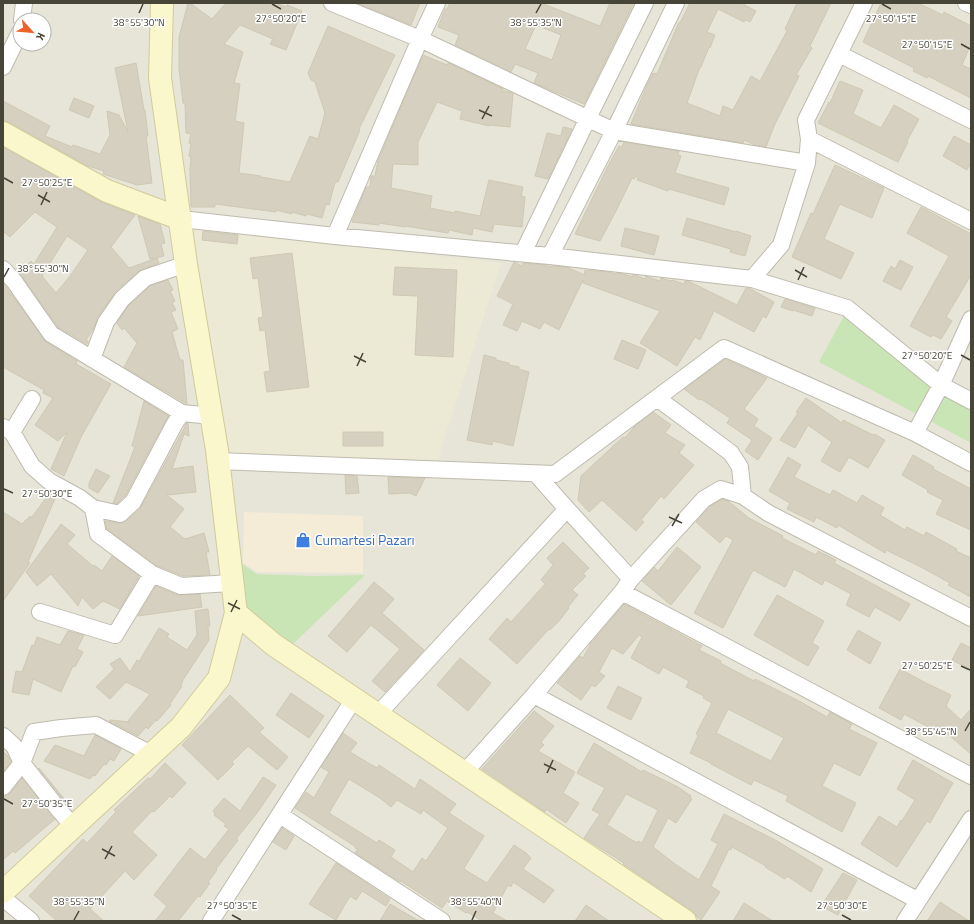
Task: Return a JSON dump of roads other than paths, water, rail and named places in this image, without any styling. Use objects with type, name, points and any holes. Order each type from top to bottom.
[{"type":"street","points":[[3,892],[182,727],[219,678],[236,613],[212,416],[186,264],[181,219],[160,78],[162,3]]},
{"type":"street","points":[[332,3],[420,39],[614,131],[808,163]]},
{"type":"street","points":[[335,236],[437,3]]},
{"type":"street","points":[[523,253],[645,3]]},
{"type":"street","points":[[550,256],[614,131],[676,3]]},
{"type":"street","points":[[752,279],[782,245],[808,163],[809,139],[806,120],[864,3]]},
{"type":"street","points":[[966,3],[971,5]]},
{"type":"street","points":[[3,67],[12,48]]},
{"type":"street","points":[[839,54],[971,120]]},
{"type":"street","points":[[3,132],[107,191],[181,219],[335,236],[523,253],[752,279],[847,308],[941,385],[971,401]]},
{"type":"street","points":[[809,139],[971,221]]},
{"type":"street","points":[[92,359],[106,322],[122,299],[145,278],[186,264]]},
{"type":"street","points":[[3,269],[14,281],[51,334],[182,414],[212,416]]},
{"type":"street","points":[[915,433],[941,385],[971,320]]},
{"type":"street","points":[[218,461],[555,474],[724,348],[915,433],[971,463]]},
{"type":"street","points":[[657,398],[732,453],[740,467],[743,496]]},
{"type":"street","points":[[32,399],[8,430],[32,466],[49,481],[80,498],[93,508],[120,514],[133,502],[175,423],[182,414]]},
{"type":"street","points":[[536,474],[567,509],[627,585],[971,776]]},
{"type":"street","points":[[464,773],[534,695],[627,585],[704,499],[721,489],[743,496],[768,513],[971,618]]},
{"type":"street","points":[[93,508],[98,534],[152,574],[181,586],[232,583]]},
{"type":"street","points":[[378,714],[567,509]]},
{"type":"street","points":[[40,612],[115,635],[152,574]]},
{"type":"street","points":[[236,613],[274,645],[685,921]]},
{"type":"street","points":[[534,695],[918,900]]},
{"type":"street","points":[[211,921],[354,699]]},
{"type":"street","points":[[3,787],[22,763],[34,732],[96,724],[151,754]]},
{"type":"street","points":[[3,736],[14,746],[22,763],[73,826]]},
{"type":"street","points":[[280,815],[442,921]]},
{"type":"street","points":[[905,921],[971,819]]},
{"type":"street","points":[[3,898],[31,921]]},
{"type":"place","name":"Cumartesi Pazarı","points":[[303,540]]}]
